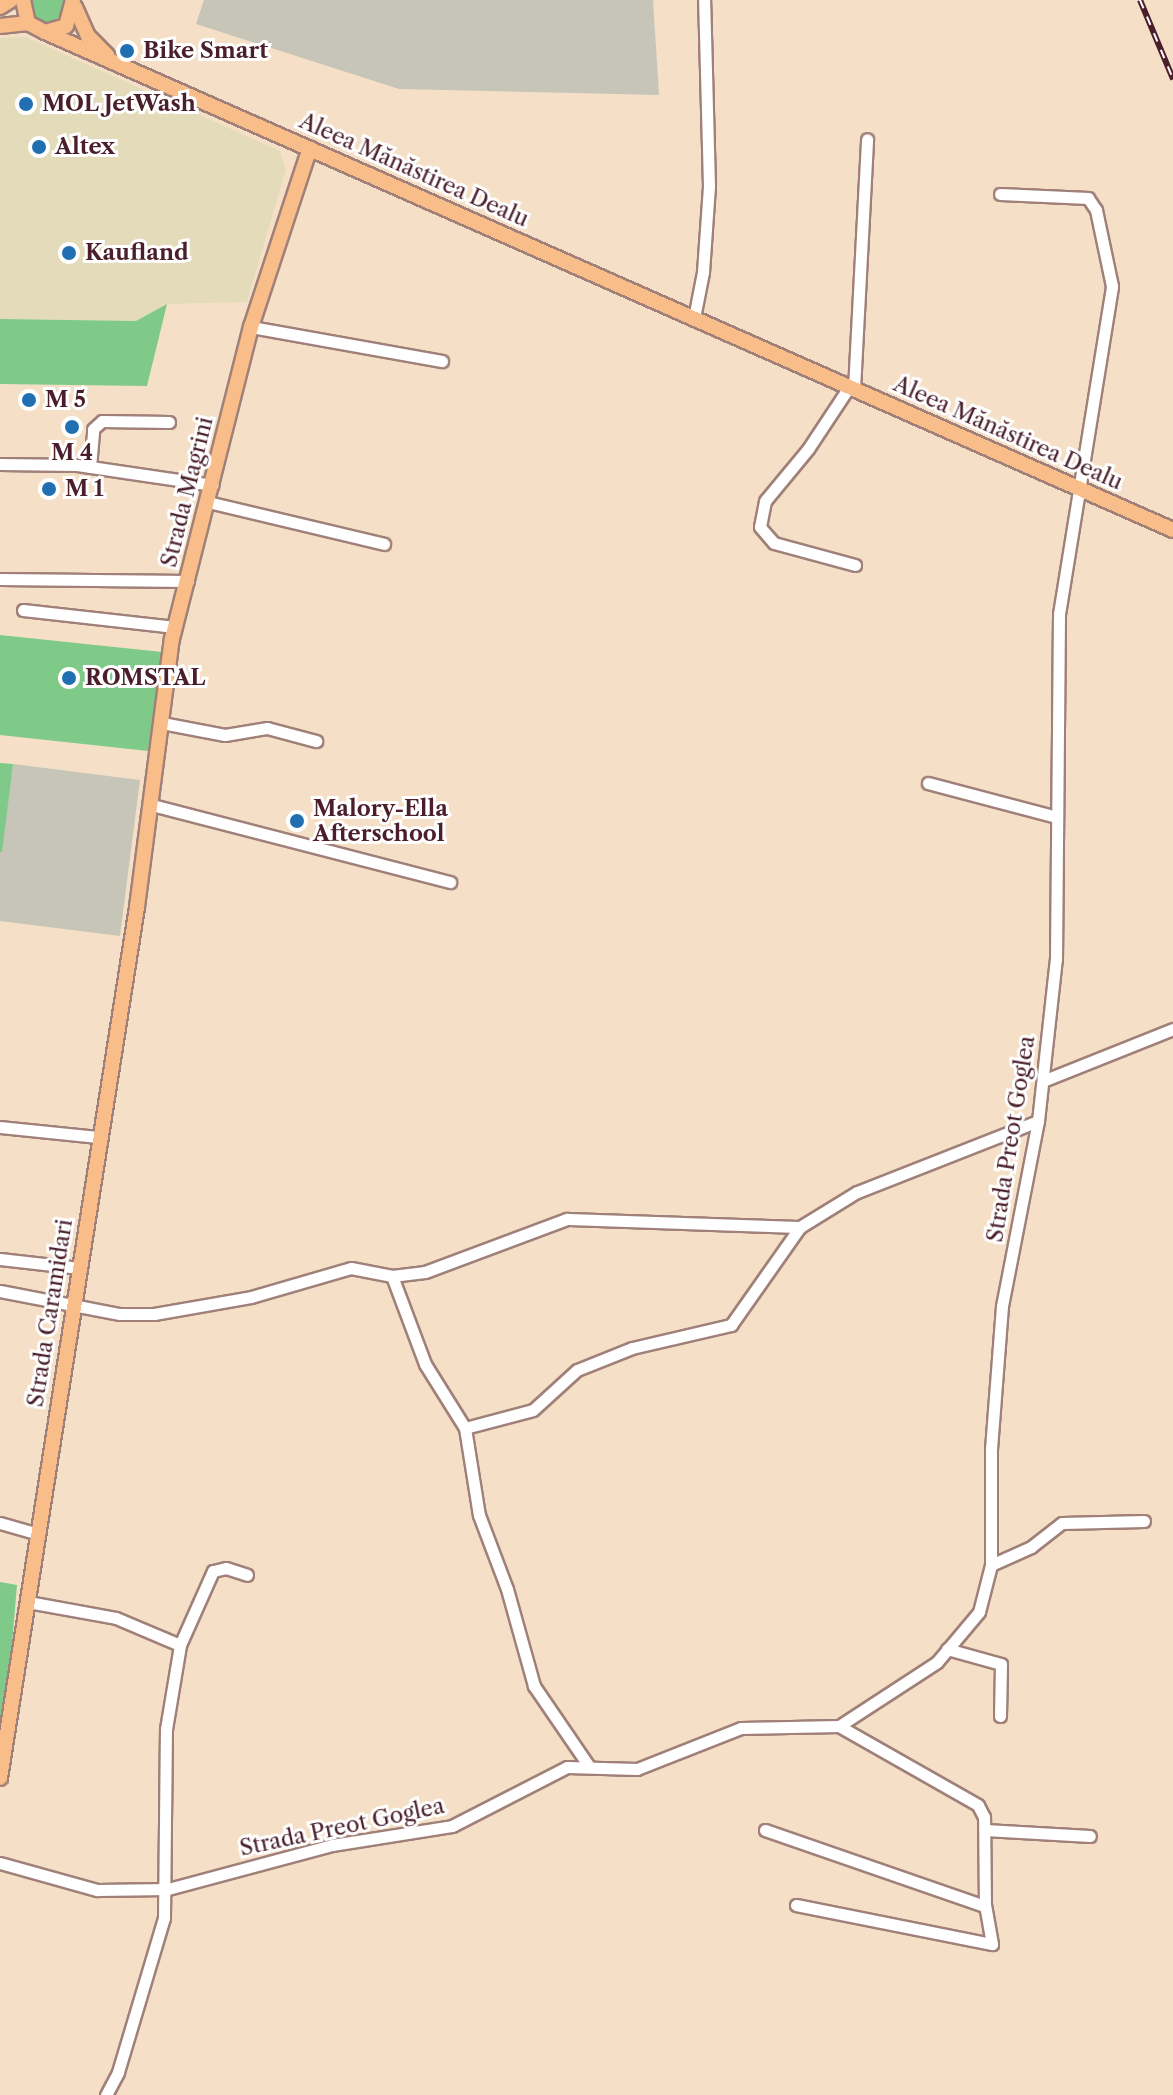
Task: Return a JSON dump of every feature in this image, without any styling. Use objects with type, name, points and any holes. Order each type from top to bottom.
[{"type":"main road","points":[[0,7],[11,0]]},
{"type":"main road","points":[[0,26],[28,23],[23,0]]},
{"type":"main road","points":[[45,32],[66,26],[74,2]]},
{"type":"main road","name":"Aleea Mănăstirea Dealu","points":[[74,2],[88,36],[117,62]]},
{"type":"main road","name":"Aleea Mănăstirea Dealu","points":[[28,23],[1173,530]]},
{"type":"main road","name":"Strada Magrini","points":[[145,856],[175,627],[251,327],[310,148]]},
{"type":"main road","name":"Strada Caramidari","points":[[0,1778],[145,856]]},
{"type":"street","points":[[694,318],[709,200],[704,0]]},
{"type":"street","points":[[855,565],[774,543],[760,527],[765,501],[852,388],[867,139]]},
{"type":"street","name":"Strada Preot Goglea","points":[[839,1726],[896,1692],[947,1649],[979,1612],[991,1565],[991,1449],[1002,1306],[1045,1080],[1056,959],[1058,637],[1111,297],[1096,210],[1088,198],[1000,194]]},
{"type":"street","points":[[251,327],[442,361]]},
{"type":"street","points":[[90,467],[93,429],[102,421],[169,422]]},
{"type":"street","points":[[0,464],[90,467],[213,485]]},
{"type":"street","points":[[208,502],[384,544]]},
{"type":"street","points":[[0,579],[188,581]]},
{"type":"street","points":[[23,610],[175,627]]},
{"type":"street","points":[[162,723],[225,735],[267,728],[316,741]]},
{"type":"street","points":[[928,783],[1057,817]]},
{"type":"street","points":[[152,805],[450,882]]},
{"type":"street","points":[[1045,1080],[1173,1029]]},
{"type":"street","points":[[465,1428],[533,1410],[577,1370],[632,1348],[731,1325],[800,1227],[857,1192],[1038,1121]]},
{"type":"street","points":[[0,1127],[99,1137]]},
{"type":"street","points":[[0,1291],[73,1305],[154,1314],[251,1297],[351,1268],[392,1276],[425,1272],[567,1219],[800,1227]]},
{"type":"street","points":[[0,1259],[79,1268]]},
{"type":"street","points":[[392,1276],[425,1364],[465,1428],[479,1515],[507,1589],[534,1686],[588,1765]]},
{"type":"street","points":[[991,1565],[1031,1547],[1062,1523],[1144,1521]]},
{"type":"street","points":[[0,1523],[38,1534]]},
{"type":"street","points":[[106,2095],[118,2072],[164,1918],[168,1889],[166,1729],[180,1645],[213,1571],[226,1568],[247,1575]]},
{"type":"street","points":[[28,1602],[116,1618],[180,1645]]},
{"type":"street","points":[[947,1649],[1001,1664],[1000,1716]]},
{"type":"street","name":"Strada Preot Goglea","points":[[0,1863],[97,1890],[168,1889],[332,1845],[452,1826],[547,1775],[588,1765],[637,1769],[741,1728],[839,1726],[968,1795],[984,1817],[985,1906],[992,1944],[796,1905]]},
{"type":"street","points":[[765,1830],[985,1906]]},
{"type":"street","points":[[985,1830],[1090,1836]]},
{"type":"shaded area","points":[[204,0],[653,0],[659,95],[399,89],[196,24]]},
{"type":"shaded area","points":[[26,37],[280,151],[286,169],[247,302],[167,304],[137,321],[0,319],[0,38]]},
{"type":"shaded area","points":[[13,764],[140,780],[120,936],[0,921],[0,852]]},
{"type":"green space","points":[[30,0],[66,0],[66,12],[47,26],[32,17]]},
{"type":"green space","points":[[167,304],[147,386],[0,384],[0,319],[136,321]]},
{"type":"green space","points":[[0,635],[162,652],[148,751],[0,735]]},
{"type":"green space","points":[[0,763],[13,764],[2,852],[0,852]]},
{"type":"green space","points":[[0,1582],[17,1585],[0,1786]]},
{"type":"railway","points":[[1140,0],[1173,79]]},
{"type":"place","name":"Bike Smart","points":[[127,51]]},
{"type":"place","name":"MOL JetWash","points":[[26,104]]},
{"type":"place","name":"Altex","points":[[39,147]]},
{"type":"place","name":"Kaufland","points":[[69,253]]},
{"type":"place","name":"M 5","points":[[29,400]]},
{"type":"place","name":"M 4","points":[[72,427]]},
{"type":"place","name":"M 1","points":[[49,489]]},
{"type":"place","name":"ROMSTAL","points":[[69,678]]},
{"type":"place","name":"Malory-Ella Afterschool","points":[[297,821]]}]
